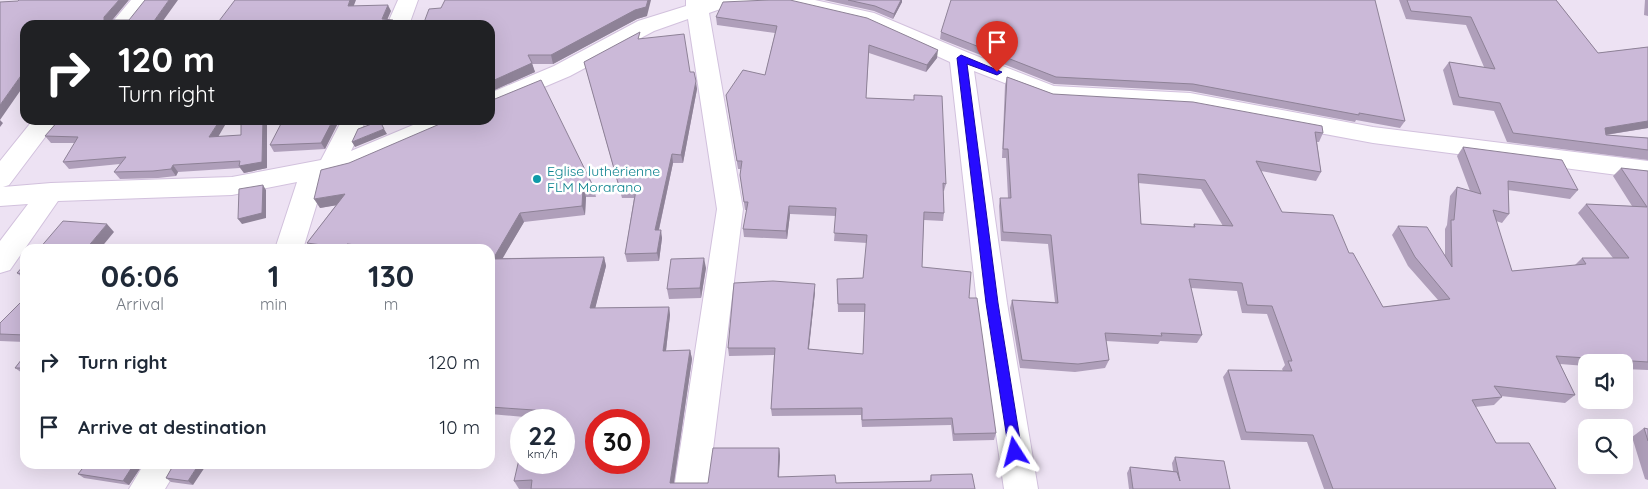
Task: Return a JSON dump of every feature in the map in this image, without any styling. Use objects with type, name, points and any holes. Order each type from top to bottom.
[{"type":"street","points":[[125,20],[142,0]]},
{"type":"street","points":[[400,20],[408,0]]},
{"type":"street","points":[[495,100],[562,71],[646,26],[696,5],[769,0]]},
{"type":"street","points":[[786,0],[874,19],[961,58],[1051,92],[1190,101],[1372,135],[1648,170]]},
{"type":"street","points":[[691,489],[730,209],[696,5]]},
{"type":"street","points":[[961,58],[992,303],[1021,489]]},
{"type":"street","points":[[0,179],[42,125]]},
{"type":"street","points":[[292,244],[322,168],[351,125]]},
{"type":"street","points":[[0,197],[51,192],[232,186],[344,164],[435,125]]},
{"type":"street","points":[[0,262],[51,192]]},
{"type":"street","points":[[146,489],[160,469]]},
{"type":"building","points":[[119,0],[104,17],[104,20],[20,20],[20,77],[0,105],[0,2]]},
{"type":"building","points":[[145,0],[169,0],[155,20],[129,20]]},
{"type":"building","points":[[235,0],[350,0],[348,6],[388,5],[382,19],[393,20],[220,20]]},
{"type":"building","points":[[445,0],[648,0],[646,7],[635,10],[551,55],[528,55],[532,63],[495,80],[495,20],[425,20],[429,9],[441,8]]},
{"type":"building","points":[[790,0],[867,18],[938,50],[927,65],[869,45],[866,98],[914,100],[914,95],[942,96],[946,184],[943,183],[944,213],[924,212],[922,267],[971,272],[969,298],[977,298],[996,433],[954,434],[952,418],[862,420],[862,408],[771,409],[775,348],[728,348],[734,283],[773,281],[815,284],[808,349],[863,354],[865,304],[838,304],[837,279],[863,278],[867,235],[834,233],[836,208],[789,206],[786,231],[743,229],[748,202],[744,202],[740,175],[742,161],[737,161],[726,95],[743,70],[765,75],[777,26],[716,17],[723,2]]},
{"type":"building","points":[[848,0],[901,0],[894,14],[875,6]]},
{"type":"building","points":[[951,0],[1375,0],[1405,121],[1359,113],[1359,115],[1193,84],[1056,77],[941,32]]},
{"type":"building","points":[[1407,0],[1556,0],[1598,53],[1648,47],[1648,121],[1605,128],[1606,135],[1648,138],[1648,150],[1513,133],[1500,103],[1459,97],[1449,62],[1495,69],[1471,17],[1411,11]]},
{"type":"building","points":[[640,32],[638,39],[684,34],[690,72],[694,72],[696,81],[681,155],[672,154],[655,230],[661,230],[657,253],[625,254],[636,190],[620,190],[584,62]]},
{"type":"building","points":[[1007,77],[1053,94],[1193,102],[1322,126],[1323,133],[1315,132],[1321,172],[1256,161],[1282,212],[1333,215],[1349,253],[1353,253],[1383,307],[1450,299],[1415,257],[1398,226],[1427,227],[1452,267],[1451,220],[1454,220],[1457,187],[1481,194],[1463,147],[1562,160],[1578,190],[1508,181],[1509,214],[1493,210],[1512,271],[1586,264],[1582,258],[1629,258],[1586,204],[1647,207],[1621,168],[1648,171],[1648,362],[1633,361],[1633,354],[1578,354],[1578,357],[1556,356],[1575,395],[1494,386],[1502,397],[1472,400],[1496,443],[1529,443],[1556,489],[1333,489],[1313,435],[1246,432],[1228,370],[1292,371],[1288,361],[1292,361],[1272,306],[1247,305],[1242,283],[1189,279],[1202,335],[1161,333],[1162,336],[1105,333],[1109,360],[1078,364],[1022,360],[1012,300],[1058,303],[1051,235],[1003,232],[1000,198],[1011,198],[1008,149],[1003,149]],"holes":[[[1138,174],[1205,180],[1233,226],[1194,224],[1195,227],[1141,224]]]},
{"type":"building","points":[[541,80],[594,188],[583,188],[582,206],[520,213],[495,256],[495,244],[307,243],[345,194],[314,199],[321,170],[349,163],[437,125],[495,125],[495,99]]},
{"type":"building","points":[[55,125],[217,125],[209,137],[241,135],[241,125],[263,125],[262,162],[239,166],[240,161],[173,165],[171,169],[114,172],[126,157],[63,162],[78,137],[45,136]]},
{"type":"building","points":[[280,125],[330,125],[321,143],[270,145]]},
{"type":"building","points":[[369,125],[382,125],[384,129],[352,142],[358,129]]},
{"type":"building","points":[[263,185],[262,213],[238,219],[239,189]]},
{"type":"building","points":[[63,221],[107,224],[90,244],[43,244]]},
{"type":"building","points":[[604,257],[590,308],[669,307],[663,351],[690,350],[670,483],[708,483],[713,448],[779,448],[778,477],[835,475],[836,483],[931,481],[931,475],[972,474],[975,489],[531,489],[532,480],[514,481],[516,474],[575,474],[575,409],[495,407],[495,259]]},
{"type":"building","points":[[704,258],[700,288],[667,289],[671,259]]},
{"type":"building","points":[[20,303],[20,335],[0,334],[0,323]]},
{"type":"building","points":[[20,362],[20,368],[15,368]]},
{"type":"building","points":[[1644,428],[1648,429],[1648,441]]},
{"type":"building","points":[[1175,457],[1224,461],[1230,489],[1133,489],[1130,467],[1177,472],[1180,481]]},
{"type":"building","points":[[82,469],[131,469],[123,481],[78,474]]},
{"type":"building","points":[[171,469],[196,469],[188,481],[166,478]]},
{"type":"place","name":"Eglise luthérienne FLM Morarano","points":[[537,179]]},
{"type":"route","points":[[997,72],[961,58],[992,303],[1015,452]]}]
